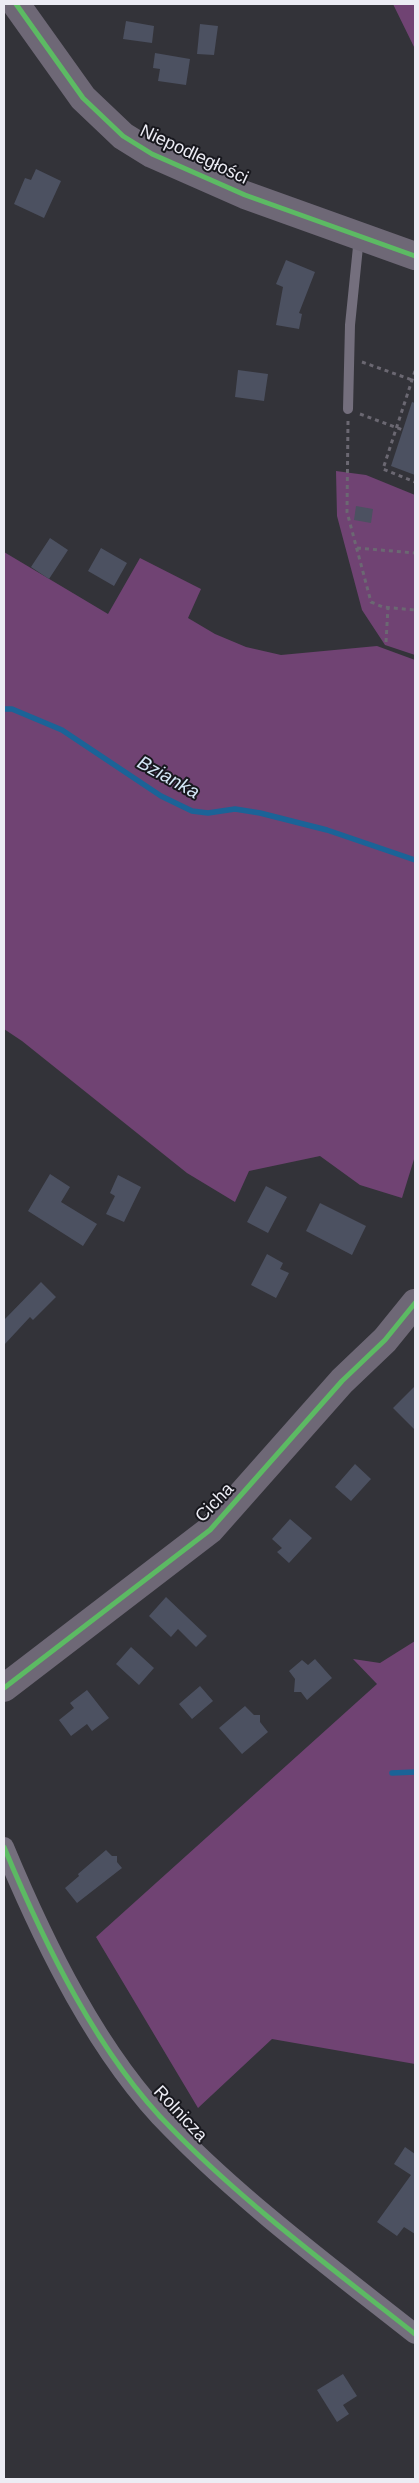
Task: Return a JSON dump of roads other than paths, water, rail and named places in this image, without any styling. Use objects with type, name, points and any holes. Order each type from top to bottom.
[{"type":"street","name":"Niepodległości","points":[[16,4],[83,98],[123,136],[152,154],[193,174],[415,256]]},
{"type":"street","name":"Cicha","points":[[4,1688],[210,1530],[342,1381],[385,1340],[415,1303]]},
{"type":"street","name":"Rolnicza","points":[[4,1848],[66,1981],[122,2069],[171,2129],[227,2181],[415,2334]]},
{"type":"lane","points":[[348,409],[349,357],[355,264],[359,236]]},
{"type":"waterway","name":"Bzianka","points":[[4,709],[12,709],[62,730],[161,796],[192,811],[208,813],[235,809],[260,813],[327,830],[415,860]]},
{"type":"waterway","points":[[392,1773],[415,1772]]}]
